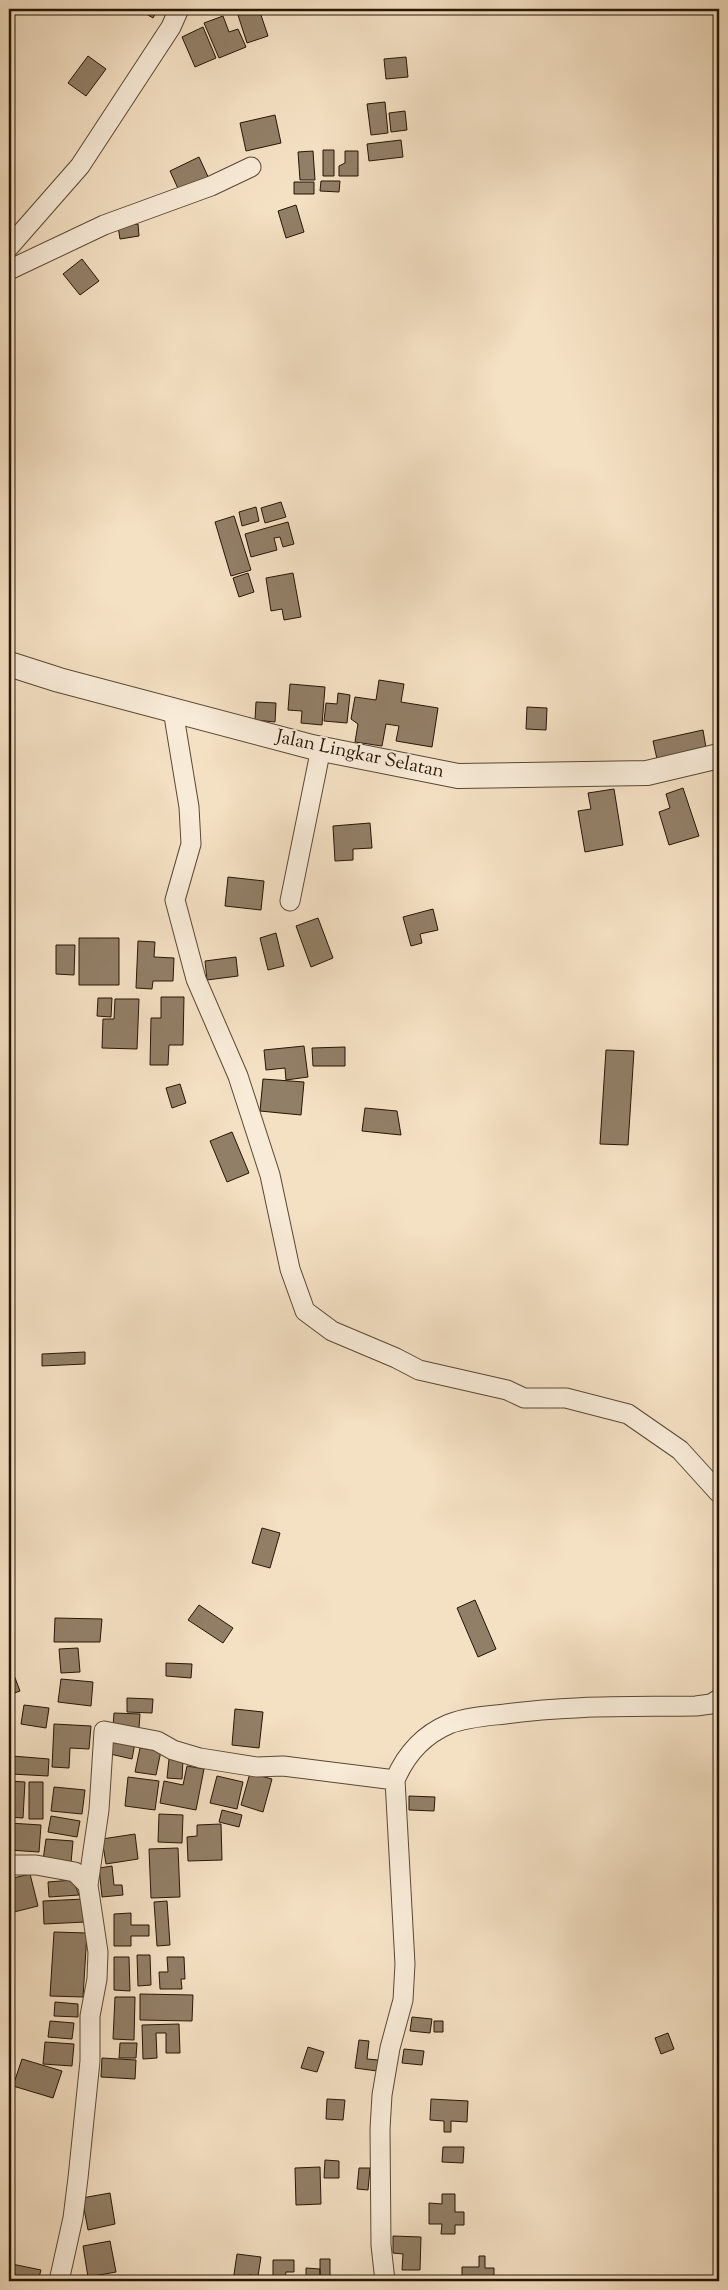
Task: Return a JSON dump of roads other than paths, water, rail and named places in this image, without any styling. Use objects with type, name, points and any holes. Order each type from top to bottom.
[{"type":"street","points":[[9,247],[80,166],[171,27],[179,9]]},
{"type":"street","points":[[9,270],[104,225],[211,186],[252,167]]},
{"type":"street","name":"Jalan Lingkar Selatan","points":[[9,664],[59,680],[321,748],[458,776],[602,776],[647,773],[719,756]]},
{"type":"street","points":[[173,710],[190,807],[191,844],[175,900],[196,979],[238,1076],[270,1175],[290,1269],[305,1311],[332,1332],[396,1358],[419,1370],[507,1390],[524,1398],[566,1398],[628,1414],[680,1450],[719,1493]]},
{"type":"street","points":[[290,901],[321,748]]},
{"type":"street","points":[[385,2281],[382,2245],[380,2129],[382,2095],[390,2048],[403,2000],[405,1964],[395,1780],[403,1760],[414,1748],[437,1730],[463,1719],[546,1708],[696,1706],[711,1704],[719,1700]]},
{"type":"street","points":[[58,2281],[73,2218],[90,2061],[90,2016],[97,1979],[98,1952],[88,1885],[99,1810],[104,1731],[157,1741],[173,1750],[200,1758],[257,1767],[283,1766],[395,1780]]},
{"type":"street","points":[[9,1865],[36,1865],[75,1872],[88,1885]]}]
